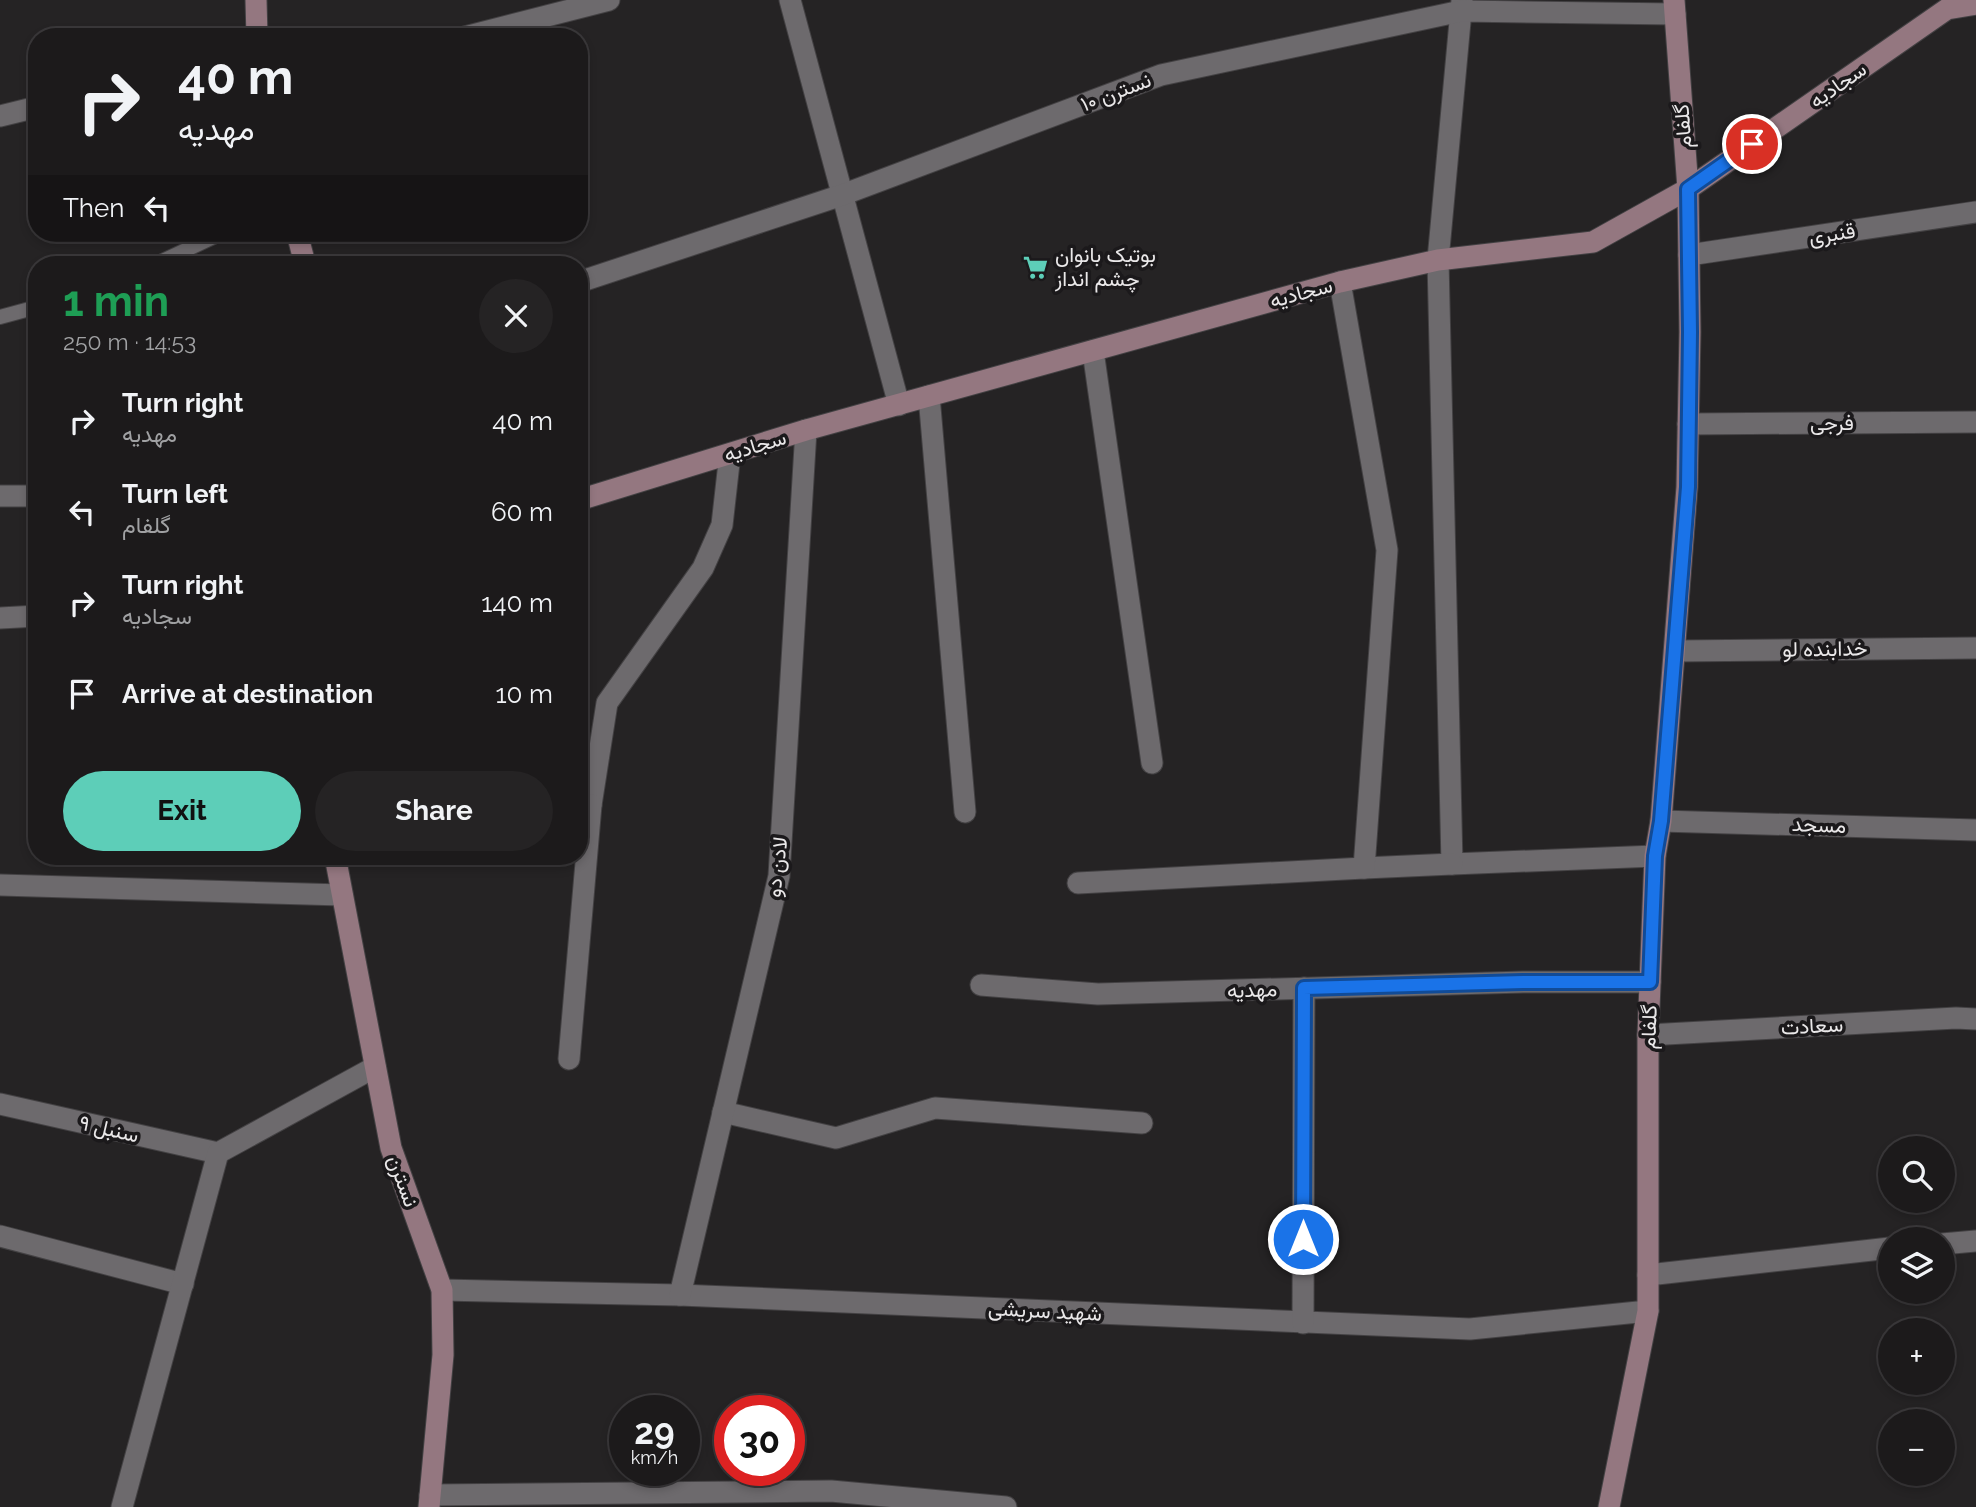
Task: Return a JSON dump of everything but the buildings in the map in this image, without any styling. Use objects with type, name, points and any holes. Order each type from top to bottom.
[{"type":"street","points":[[256,0],[257,28]]},
{"type":"street","points":[[500,28],[609,0]]},
{"type":"street","points":[[790,0],[899,405]]},
{"type":"street","name":"سجادیه","points":[[588,497],[806,430],[1340,282],[1438,260],[1592,242],[1688,189],[1945,5],[1976,4]]},
{"type":"street","points":[[1452,864],[1438,260],[1462,6]]},
{"type":"street","name":"نسترن ۱۰","points":[[588,279],[842,195],[1161,75],[1462,6],[1674,7]]},
{"type":"street","name":"گلفام","points":[[1609,1507],[1648,1311],[1648,1035],[1655,856],[1661,821],[1688,487],[1688,189],[1674,7]]},
{"type":"street","points":[[0,116],[28,109]]},
{"type":"street","name":"قنبری","points":[[1689,255],[1976,212]]},
{"type":"street","points":[[1340,282],[1387,550],[1364,868]]},
{"type":"street","points":[[1093,351],[1152,762]]},
{"type":"street","points":[[929,396],[965,812]]},
{"type":"street","name":"فرجی","points":[[1688,424],[1976,422]]},
{"type":"street","name":"لادن دو","points":[[680,1295],[779,876],[806,430]]},
{"type":"street","points":[[588,790],[607,703],[703,568],[722,525],[730,454]]},
{"type":"street","points":[[0,496],[28,496]]},
{"type":"street","points":[[0,618],[28,616]]},
{"type":"street","name":"خدابنده لو","points":[[1675,651],[1976,648]]},
{"type":"street","name":"مسجد","points":[[1661,821],[1976,830]]},
{"type":"street","points":[[1078,883],[1655,856]]},
{"type":"street","name":"نسترن","points":[[337,865],[391,1148],[442,1290],[443,1355],[429,1501]]},
{"type":"street","points":[[569,1059],[581,865]]},
{"type":"street","points":[[0,885],[342,895]]},
{"type":"street","name":"مهدیه","points":[[981,985],[1098,994],[1523,982],[1650,982]]},
{"type":"street","points":[[1303,1322],[1304,988]]},
{"type":"street","name":"سعادت","points":[[1648,1035],[1976,1019]]},
{"type":"street","points":[[122,1507],[218,1153],[375,1066]]},
{"type":"street","name":"سنبل ۹","points":[[0,1104],[218,1153]]},
{"type":"street","points":[[723,1112],[836,1138],[935,1108],[1142,1123]]},
{"type":"street","points":[[0,1236],[183,1284]]},
{"type":"street","points":[[1955,1243],[1976,1241]]},
{"type":"street","points":[[1648,1275],[1878,1249]]},
{"type":"street","name":"شهید سریشی","points":[[442,1290],[680,1295],[1470,1329],[1648,1311]]},
{"type":"street","points":[[429,1501],[831,1491],[1006,1507]]},
{"type":"lane","points":[[173,256],[203,242]]},
{"type":"lane","points":[[0,317],[28,309]]},
{"type":"place","name":"بوتیک بانوان چشم انداز","points":[[1035,267]]},
{"type":"route","points":[[1303,1239],[1304,988],[1523,982],[1650,982],[1655,856],[1661,821],[1688,487],[1688,189],[1752,144]]}]
